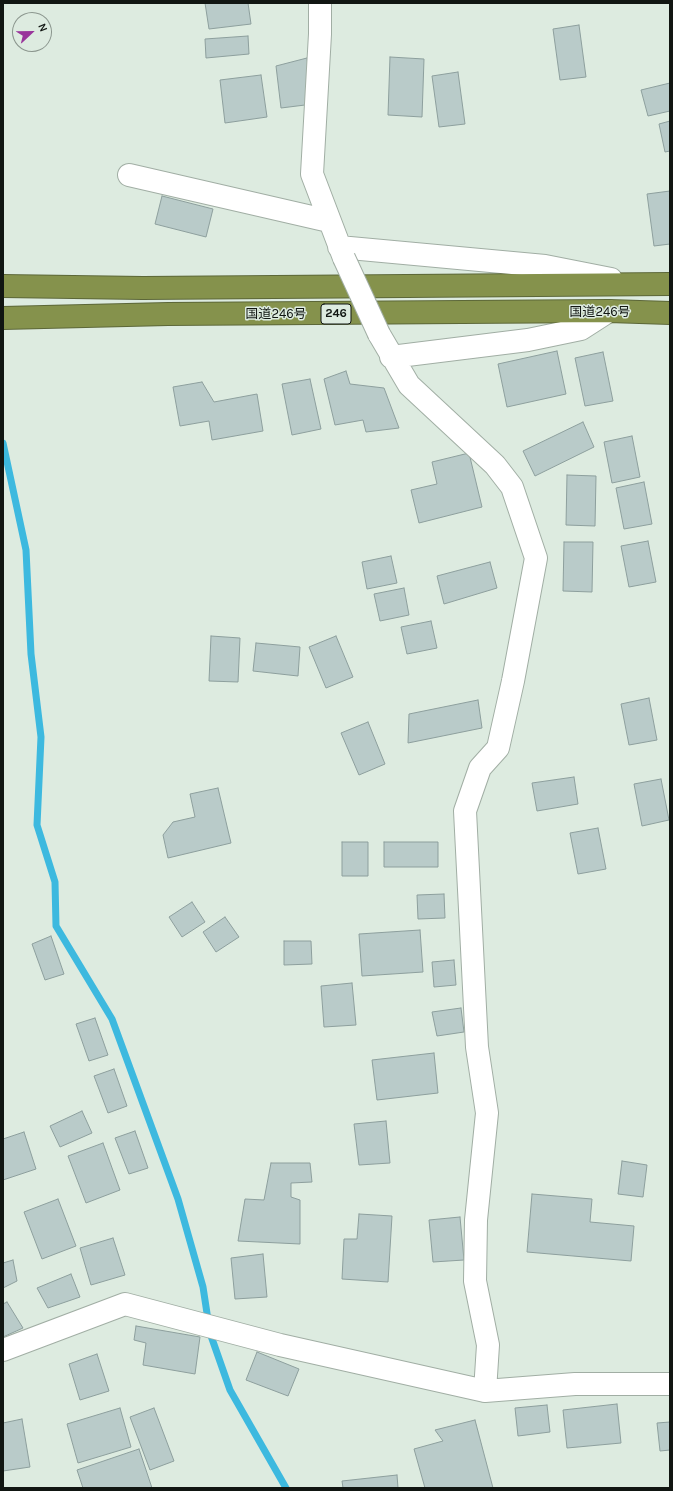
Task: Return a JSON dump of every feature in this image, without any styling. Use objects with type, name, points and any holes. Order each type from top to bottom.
[{"type":"highway","name":"国道246号","points":[[3,286],[143,288],[670,284]]},
{"type":"highway","name":"国道246号","points":[[3,318],[168,314],[609,311],[670,313]]},
{"type":"street","points":[[320,3],[320,34],[312,174],[328,222],[391,357],[409,385],[495,465],[512,487],[536,558],[513,681],[498,748],[480,768],[465,810],[477,1047],[487,1113],[476,1220],[475,1281],[488,1345],[485,1391]]},
{"type":"street","points":[[129,175],[328,222]]},
{"type":"street","points":[[341,252],[545,266],[634,284]]},
{"type":"street","points":[[391,357],[528,340],[581,329],[609,311]]},
{"type":"street","points":[[3,1350],[125,1304],[280,1345],[485,1391],[575,1384],[670,1384]]},
{"type":"building","points":[[205,3],[248,3],[251,24],[209,29]]},
{"type":"building","points":[[579,25],[586,77],[560,80],[553,29]]},
{"type":"building","points":[[248,36],[249,54],[206,58],[205,39]]},
{"type":"building","points":[[390,57],[424,59],[422,117],[388,115]]},
{"type":"building","points":[[307,58],[313,104],[281,108],[276,66]]},
{"type":"building","points":[[458,72],[465,124],[439,127],[432,76]]},
{"type":"building","points":[[261,75],[267,117],[225,123],[220,80]]},
{"type":"building","points":[[670,83],[670,111],[648,116],[641,90]]},
{"type":"building","points":[[670,121],[670,151],[665,152],[659,124]]},
{"type":"building","points":[[670,191],[670,244],[654,246],[647,194]]},
{"type":"building","points":[[162,196],[213,209],[206,237],[155,224]]},
{"type":"building","points":[[557,351],[566,394],[507,407],[498,364]]},
{"type":"building","points":[[603,352],[613,401],[585,406],[575,358]]},
{"type":"building","points":[[346,371],[350,384],[384,388],[399,428],[366,432],[363,420],[335,425],[324,379]]},
{"type":"building","points":[[310,379],[321,429],[292,435],[282,384]]},
{"type":"building","points":[[202,382],[214,402],[257,394],[263,431],[212,440],[209,421],[180,426],[173,387]]},
{"type":"building","points":[[583,422],[594,447],[535,476],[523,451]]},
{"type":"building","points":[[632,436],[640,477],[612,483],[604,442]]},
{"type":"building","points":[[469,453],[482,507],[419,523],[411,490],[437,484],[432,462]]},
{"type":"building","points":[[567,475],[596,476],[595,526],[566,525]]},
{"type":"building","points":[[644,482],[652,524],[624,529],[616,488]]},
{"type":"building","points":[[648,541],[656,582],[629,587],[621,546]]},
{"type":"building","points":[[564,542],[593,542],[592,592],[563,591]]},
{"type":"building","points":[[391,556],[397,583],[367,589],[362,562]]},
{"type":"building","points":[[490,562],[497,588],[444,604],[437,576]]},
{"type":"building","points":[[404,588],[409,615],[380,621],[374,594]]},
{"type":"building","points":[[431,621],[437,648],[407,654],[401,627]]},
{"type":"building","points":[[211,636],[240,638],[238,682],[209,681]]},
{"type":"building","points":[[336,636],[353,677],[326,688],[309,647]]},
{"type":"building","points":[[256,643],[300,647],[298,676],[253,671]]},
{"type":"building","points":[[649,698],[657,740],[629,745],[621,704]]},
{"type":"building","points":[[478,700],[482,728],[408,743],[409,714]]},
{"type":"building","points":[[368,722],[385,764],[359,775],[341,733]]},
{"type":"building","points":[[574,777],[578,804],[537,811],[532,783]]},
{"type":"building","points":[[661,779],[669,820],[642,826],[634,784]]},
{"type":"building","points":[[218,788],[231,843],[168,858],[163,835],[173,822],[195,817],[190,794]]},
{"type":"building","points":[[598,828],[606,869],[578,874],[570,833]]},
{"type":"building","points":[[342,842],[368,842],[368,876],[342,876]]},
{"type":"building","points":[[384,842],[438,842],[438,867],[384,867]]},
{"type":"building","points":[[444,894],[445,918],[418,919],[417,895]]},
{"type":"building","points":[[192,902],[205,922],[182,937],[169,917]]},
{"type":"building","points":[[225,917],[239,937],[216,952],[203,932]]},
{"type":"building","points":[[420,930],[423,972],[362,976],[359,934]]},
{"type":"building","points":[[51,936],[64,974],[45,980],[32,944]]},
{"type":"building","points":[[284,941],[311,941],[312,964],[284,965]]},
{"type":"building","points":[[454,960],[456,985],[434,987],[432,962]]},
{"type":"building","points":[[352,983],[356,1025],[324,1027],[321,986]]},
{"type":"building","points":[[461,1008],[464,1032],[437,1036],[432,1012]]},
{"type":"building","points":[[95,1018],[108,1055],[89,1061],[76,1024]]},
{"type":"building","points":[[434,1053],[438,1093],[377,1100],[372,1060]]},
{"type":"building","points":[[114,1069],[127,1106],[108,1113],[94,1076]]},
{"type":"building","points":[[82,1111],[92,1133],[60,1147],[50,1126]]},
{"type":"building","points":[[386,1121],[390,1163],[359,1165],[354,1124]]},
{"type":"building","points":[[135,1131],[148,1168],[129,1174],[115,1138]]},
{"type":"building","points":[[24,1132],[36,1169],[3,1180],[3,1139]]},
{"type":"building","points":[[103,1143],[120,1190],[86,1203],[68,1156]]},
{"type":"building","points":[[622,1161],[647,1165],[643,1197],[618,1194]]},
{"type":"building","points":[[271,1163],[310,1163],[312,1182],[291,1183],[291,1197],[300,1200],[300,1244],[238,1241],[245,1199],[264,1200]]},
{"type":"building","points":[[532,1194],[592,1199],[590,1222],[634,1226],[631,1261],[527,1252]]},
{"type":"building","points":[[58,1199],[76,1246],[42,1259],[24,1212]]},
{"type":"building","points":[[359,1214],[392,1216],[388,1282],[342,1279],[344,1239],[357,1239]]},
{"type":"building","points":[[460,1217],[464,1260],[433,1262],[429,1220]]},
{"type":"building","points":[[113,1238],[125,1275],[91,1285],[80,1248]]},
{"type":"building","points":[[263,1254],[267,1297],[235,1299],[231,1258]]},
{"type":"building","points":[[13,1260],[17,1281],[3,1288],[3,1263]]},
{"type":"building","points":[[71,1274],[80,1297],[48,1308],[37,1288]]},
{"type":"building","points":[[7,1302],[23,1328],[3,1337],[3,1304]]},
{"type":"building","points":[[136,1326],[200,1337],[195,1374],[143,1365],[146,1343],[134,1340]]},
{"type":"building","points":[[257,1352],[299,1369],[288,1396],[246,1380]]},
{"type":"building","points":[[97,1354],[109,1391],[80,1400],[69,1364]]},
{"type":"building","points":[[617,1404],[621,1443],[567,1448],[563,1410]]},
{"type":"building","points":[[547,1405],[550,1432],[518,1436],[515,1408]]},
{"type":"building","points":[[120,1408],[131,1447],[78,1463],[67,1424]]},
{"type":"building","points":[[154,1408],[174,1461],[150,1470],[130,1417]]},
{"type":"building","points":[[22,1419],[30,1467],[3,1471],[3,1423]]},
{"type":"building","points":[[475,1420],[493,1488],[425,1488],[414,1449],[443,1441],[435,1430]]},
{"type":"building","points":[[670,1422],[670,1450],[660,1451],[657,1423]]},
{"type":"building","points":[[139,1449],[152,1488],[83,1488],[77,1470]]},
{"type":"building","points":[[397,1475],[398,1488],[343,1488],[342,1481]]},
{"type":"waterway","points":[[3,443],[26,550],[31,654],[41,737],[37,825],[55,882],[56,926],[112,1019],[178,1199],[203,1287],[210,1333],[230,1390],[286,1488]]}]
